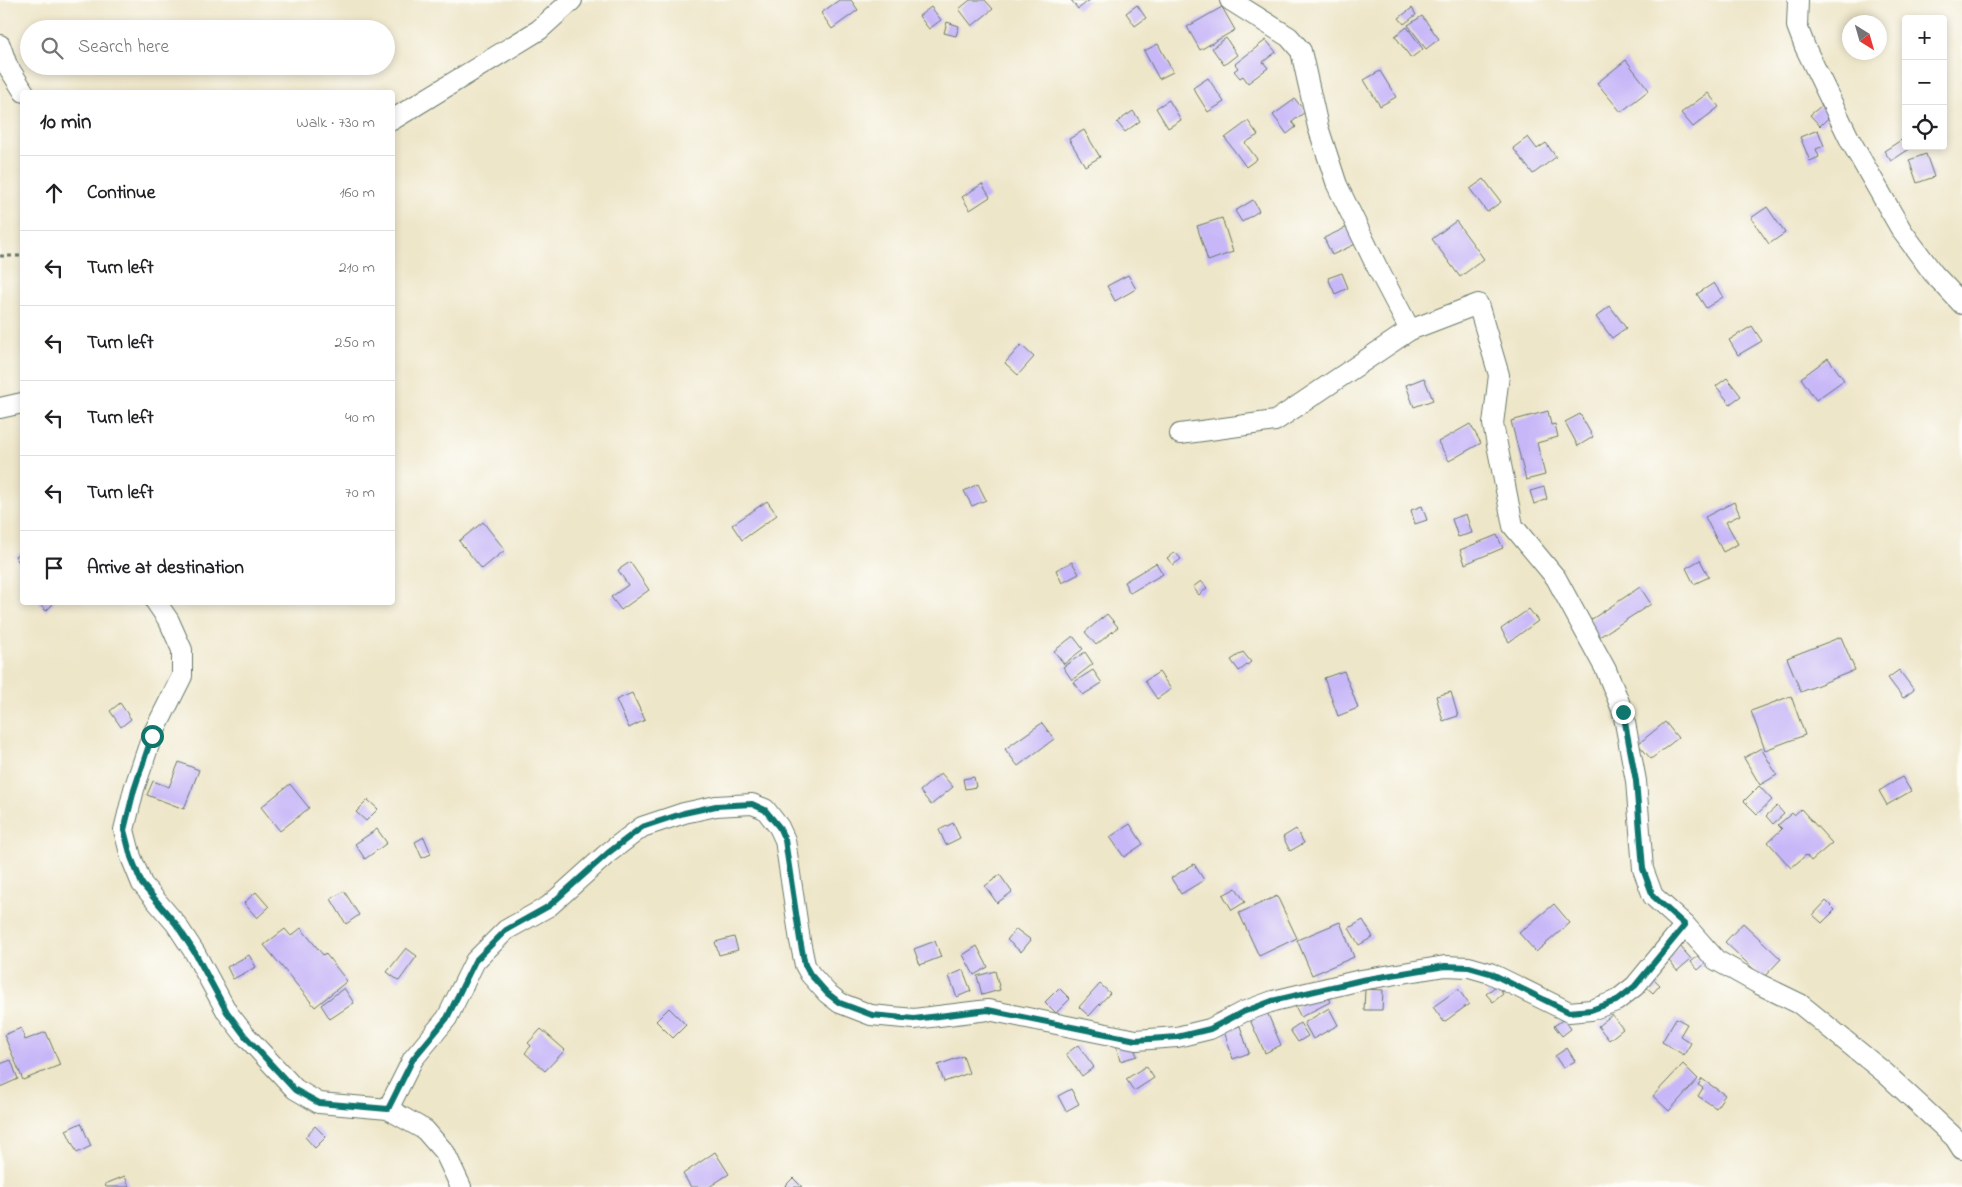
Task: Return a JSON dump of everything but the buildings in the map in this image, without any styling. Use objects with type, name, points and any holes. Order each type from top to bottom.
[{"type":"street","points":[[395,118],[539,30],[572,0]]},
{"type":"street","points":[[1230,0],[1289,37],[1301,51],[1318,127],[1337,185],[1410,330]]},
{"type":"street","points":[[1798,0],[1797,26],[1805,48],[1850,140],[1902,231],[1932,273],[1962,304]]},
{"type":"street","points":[[0,45],[7,65],[23,90]]},
{"type":"street","points":[[1180,434],[1275,421],[1410,330],[1478,304],[1499,376],[1493,424],[1513,526],[1556,578],[1615,691],[1623,712],[1636,781],[1643,869],[1653,896],[1685,925],[1716,960],[1800,1004],[1885,1073],[1956,1138],[1962,1149]]},
{"type":"street","points":[[0,408],[20,403]]},
{"type":"street","points":[[158,605],[169,620],[182,650],[182,676],[152,736],[134,790],[124,830],[131,857],[142,884],[181,931],[227,1012],[245,1036],[295,1090],[319,1103],[388,1109],[425,1130],[445,1153],[461,1187]]},
{"type":"street","points":[[388,1109],[413,1059],[447,1018],[475,961],[506,930],[549,906],[608,853],[642,827],[684,813],[716,806],[752,804],[765,810],[779,827],[785,840],[805,965],[810,974],[827,993],[840,1003],[872,1015],[914,1019],[988,1010],[1136,1040],[1177,1037],[1210,1029],[1243,1012],[1272,1001],[1362,980],[1445,966],[1469,967],[1490,973],[1569,1012],[1591,1010],[1616,1001],[1635,986],[1685,925]]},
{"type":"path","points":[[0,256],[20,256]]},
{"type":"route","points":[[152,736],[134,790],[124,830],[131,857],[142,884],[176,924],[195,953],[227,1012],[245,1036],[295,1090],[319,1103],[388,1109],[413,1059],[447,1018],[475,961],[506,930],[549,906],[608,853],[642,827],[684,813],[716,806],[740,804],[752,804],[765,810],[779,827],[785,840],[800,940],[805,965],[810,974],[827,993],[840,1003],[872,1015],[914,1019],[988,1010],[1136,1040],[1177,1037],[1210,1029],[1243,1012],[1272,1001],[1362,980],[1445,966],[1469,967],[1490,973],[1569,1012],[1591,1010],[1616,1001],[1635,986],[1685,925],[1653,896],[1643,869],[1636,781],[1623,712]]}]
